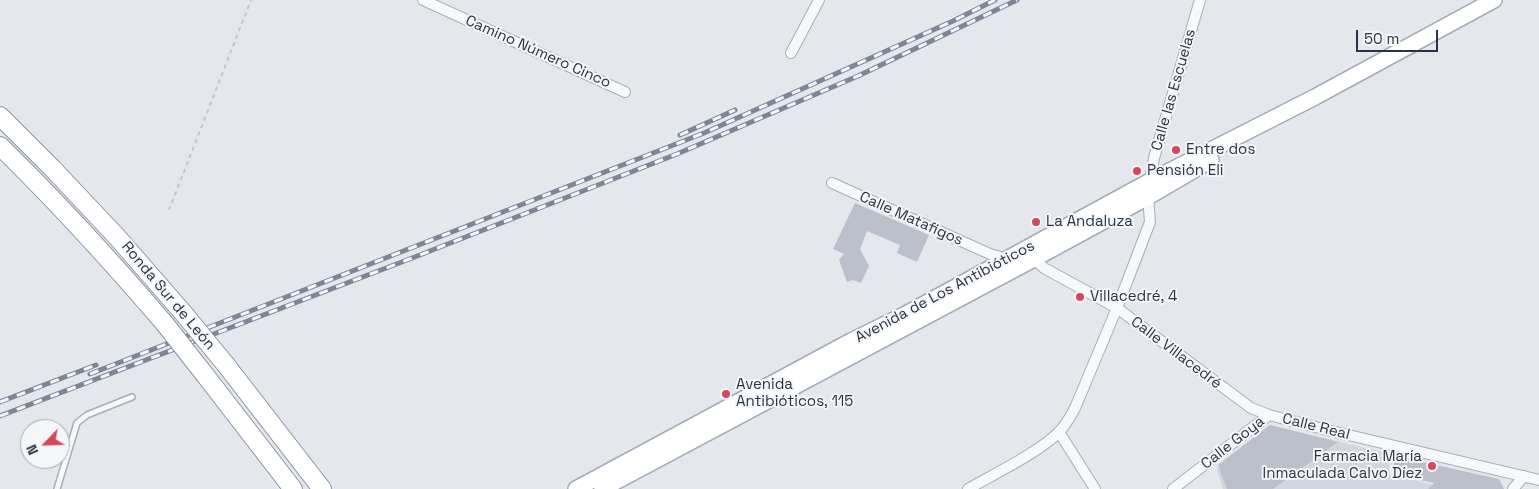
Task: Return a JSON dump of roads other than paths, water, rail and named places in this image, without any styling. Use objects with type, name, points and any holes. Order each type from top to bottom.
[{"type":"highway","name":"Ronda Sur de León","points":[[0,116],[111,230],[185,315],[322,489]]},
{"type":"highway","name":"Ronda Sur de León","points":[[0,146],[40,185],[104,254],[165,324],[293,489]]},
{"type":"main road","name":"Avenida de Los Antibióticos","points":[[576,489],[851,341],[988,270],[1128,193],[1315,97],[1486,2]]},
{"type":"main road","name":"Avenida de Los Antibióticos","points":[[602,489],[1148,197],[1315,97]]},
{"type":"main road","points":[[1128,193],[1148,197],[1150,182]]},
{"type":"main road","points":[[1007,259],[1017,261],[1034,259],[1036,250],[1084,224],[1102,207]]},
{"type":"main road","points":[[757,406],[777,388],[846,351],[851,341],[864,343],[883,339]]},
{"type":"main road","points":[[590,489],[655,453],[677,435]]},
{"type":"street","name":"Camino Número Cinco","points":[[423,0],[625,92]]},
{"type":"street","points":[[791,53],[819,0]]},
{"type":"street","name":"Calle las Escuelas","points":[[1150,182],[1154,158],[1200,0]]},
{"type":"street","name":"Calle Matafigos","points":[[832,183],[990,254],[1007,259]]},
{"type":"street","points":[[968,489],[1035,450],[1059,432],[1068,422],[1076,408],[1117,308],[1150,222],[1148,197]]},
{"type":"street","points":[[988,270],[990,254]]},
{"type":"street","name":"Calle Villacedré","points":[[1034,259],[1044,268],[1117,308],[1235,397],[1251,408],[1268,415]]},
{"type":"street","name":"Calle Real","points":[[1268,415],[1539,480]]},
{"type":"street","name":"Calle Goya","points":[[1172,489],[1268,415]]},
{"type":"street","points":[[1059,432],[1095,489]]},
{"type":"street","points":[[1513,489],[1524,476]]},
{"type":"lane","points":[[57,489],[77,423],[87,415],[132,397]]},
{"type":"railway","points":[[90,374],[704,133],[953,21],[995,0]]},
{"type":"railway","points":[[0,416],[677,154],[858,76],[1017,0]]},
{"type":"railway","points":[[680,135],[735,110]]},
{"type":"railway","points":[[0,402],[96,365]]},
{"type":"place","name":"Entre dos","points":[[1176,150]]},
{"type":"place","name":"Pensión Eli","points":[[1137,171]]},
{"type":"place","name":"La Andaluza","points":[[1036,222]]},
{"type":"place","name":"Villacedré, 4","points":[[1080,297]]},
{"type":"place","name":"Avenida Antibióticos, 115","points":[[726,394]]},
{"type":"place","name":"Farmacia María Inmaculada Calvo Díez","points":[[1432,466]]}]
